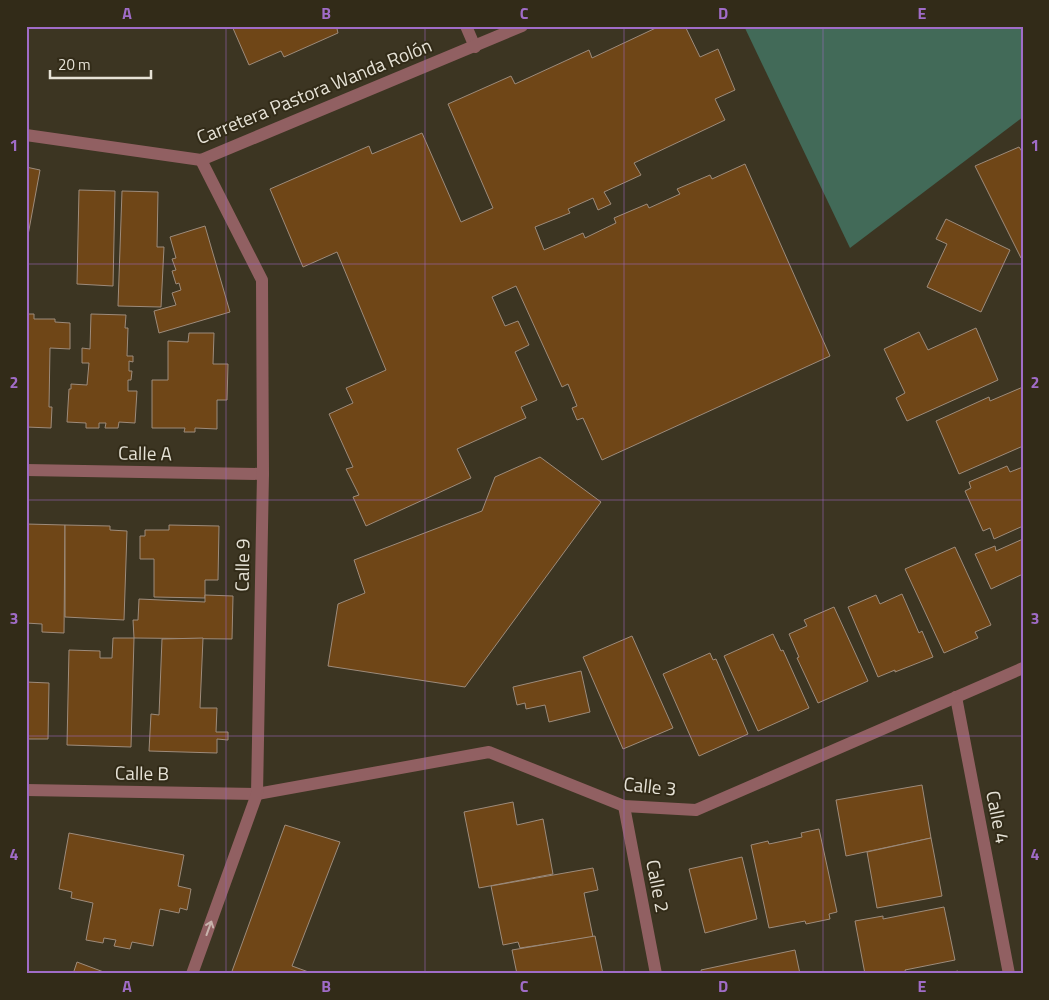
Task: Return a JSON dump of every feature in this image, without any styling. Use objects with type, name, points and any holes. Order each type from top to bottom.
[{"type":"street","points":[[466,26],[475,47]]},
{"type":"street","name":"Carretera Pastora Wanda Rolón","points":[[26,135],[200,160],[522,26]]},
{"type":"street","name":"Calle 9","points":[[192,974],[258,794],[263,474],[262,280],[200,160]]},
{"type":"street","name":"Calle A","points":[[26,470],[263,474]]},
{"type":"street","name":"Calle 3","points":[[258,794],[489,752],[624,806],[696,810],[1023,668]]},
{"type":"street","name":"Calle 4","points":[[956,698],[1009,974]]},
{"type":"street","name":"Calle B","points":[[26,790],[258,794]]},
{"type":"street","name":"Calle 2","points":[[624,806],[656,974]]},
{"type":"green space","points":[[744,26],[1023,26],[1023,117],[850,248]]},
{"type":"building","points":[[232,26],[344,26],[337,29],[338,33],[284,57],[281,51],[249,65]]},
{"type":"building","points":[[660,26],[685,26],[700,57],[718,49],[735,90],[715,99],[725,120],[634,163],[641,175],[604,192],[611,204],[598,210],[593,198],[568,209],[570,213],[535,227],[544,250],[583,233],[585,238],[616,223],[614,218],[647,204],[649,208],[680,194],[677,189],[710,175],[712,179],[745,164],[830,356],[602,460],[583,418],[577,420],[572,408],[577,406],[568,384],[562,387],[516,286],[492,297],[505,326],[518,321],[529,345],[515,352],[537,400],[521,407],[526,418],[457,449],[471,478],[366,526],[353,497],[359,495],[346,469],[353,467],[329,414],[353,403],[346,388],[386,370],[337,252],[303,267],[270,189],[369,146],[372,154],[422,133],[461,222],[493,208],[448,104],[511,76],[515,84],[589,50],[592,58]]},
{"type":"building","points":[[1019,147],[1023,153],[1023,257],[1021,258],[975,166]]},
{"type":"building","points":[[26,167],[40,170],[26,246]]},
{"type":"building","points":[[79,190],[115,191],[113,286],[77,284]]},
{"type":"building","points":[[122,191],[158,192],[157,247],[164,247],[161,307],[118,306]]},
{"type":"building","points":[[946,219],[1010,250],[981,312],[927,287],[947,244],[936,239]]},
{"type":"building","points":[[205,226],[230,312],[159,333],[154,311],[176,305],[172,293],[181,290],[179,283],[176,284],[172,271],[176,270],[172,259],[176,258],[170,237]]},
{"type":"building","points":[[26,314],[34,314],[34,319],[55,319],[55,322],[70,323],[70,349],[50,348],[49,407],[52,407],[51,428],[26,427]]},
{"type":"building","points":[[91,314],[126,315],[125,328],[128,328],[127,356],[133,356],[133,362],[129,361],[129,371],[132,371],[131,380],[128,380],[128,391],[137,391],[135,423],[119,422],[118,428],[105,428],[106,423],[99,423],[99,428],[86,428],[86,423],[67,422],[71,384],[87,385],[89,363],[82,363],[82,348],[90,349]]},
{"type":"building","points":[[976,328],[998,380],[907,421],[896,398],[905,393],[884,349],[919,332],[928,350]]},
{"type":"building","points":[[189,333],[214,333],[213,364],[228,364],[227,400],[217,400],[217,429],[195,428],[195,432],[184,432],[185,428],[152,428],[152,380],[168,380],[168,341],[188,342]]},
{"type":"building","points":[[1023,387],[1023,446],[959,474],[936,421],[989,397],[990,401]]},
{"type":"building","points":[[540,457],[601,502],[465,687],[328,666],[338,604],[365,593],[354,560],[482,511],[495,477]]},
{"type":"building","points":[[1007,466],[1010,472],[1023,467],[1023,526],[994,539],[990,528],[983,531],[965,491],[971,488],[969,482]]},
{"type":"building","points":[[26,524],[65,525],[64,633],[42,632],[42,624],[26,623]]},
{"type":"building","points":[[65,525],[110,526],[110,530],[127,531],[124,620],[65,617]]},
{"type":"building","points":[[169,525],[219,526],[218,580],[205,580],[205,598],[154,597],[154,559],[140,559],[140,536],[145,536],[145,530],[169,530]]},
{"type":"building","points":[[1023,539],[1023,574],[991,589],[975,554],[995,546],[996,551]]},
{"type":"building","points":[[955,547],[991,625],[975,632],[978,638],[944,653],[905,569]]},
{"type":"building","points":[[902,594],[919,633],[922,631],[933,657],[878,677],[848,607],[876,595],[880,604]]},
{"type":"building","points":[[205,595],[233,596],[232,639],[134,638],[133,620],[138,620],[139,599],[205,602]]},
{"type":"building","points":[[834,607],[868,681],[818,703],[797,658],[799,657],[789,634],[807,626],[804,620]]},
{"type":"building","points":[[773,634],[781,651],[783,650],[809,708],[758,731],[724,656]]},
{"type":"building","points":[[632,636],[673,728],[623,749],[583,657]]},
{"type":"building","points":[[113,638],[134,638],[131,747],[67,745],[69,650],[100,651],[100,658],[112,658]]},
{"type":"building","points":[[203,638],[200,708],[217,708],[216,732],[228,732],[228,740],[217,739],[217,753],[149,751],[151,714],[159,715],[162,639]]},
{"type":"building","points":[[710,653],[713,660],[716,659],[748,734],[699,756],[663,674]]},
{"type":"building","points":[[581,671],[590,712],[549,722],[545,705],[526,709],[525,703],[517,705],[513,687]]},
{"type":"building","points":[[26,682],[49,683],[48,739],[26,739]]},
{"type":"building","points":[[922,785],[931,838],[846,856],[836,800]]},
{"type":"building","points":[[513,802],[517,825],[543,819],[553,874],[479,888],[464,812]]},
{"type":"building","points":[[285,825],[340,842],[292,966],[314,974],[231,974]]},
{"type":"building","points":[[819,829],[837,912],[829,914],[830,919],[806,924],[805,921],[769,928],[751,845],[768,841],[769,844],[802,837],[801,833]]},
{"type":"building","points":[[69,833],[184,855],[178,886],[191,889],[187,910],[180,908],[179,913],[160,909],[153,946],[132,942],[130,949],[114,946],[116,940],[104,938],[103,943],[86,940],[93,903],[71,898],[72,892],[59,889]]},
{"type":"building","points":[[931,838],[942,896],[877,908],[867,852]]},
{"type":"building","points":[[742,857],[757,919],[705,933],[689,869]]},
{"type":"building","points":[[593,868],[598,890],[584,893],[593,937],[520,948],[518,942],[503,945],[491,886]]},
{"type":"building","points":[[944,907],[955,960],[905,970],[906,974],[865,974],[855,921],[883,916],[883,919]]},
{"type":"building","points":[[595,936],[603,974],[517,974],[512,950]]},
{"type":"building","points":[[795,950],[800,974],[702,974],[701,970]]},
{"type":"building","points":[[77,962],[109,974],[73,974]]},
{"type":"building","points":[[958,971],[959,974],[942,974]]}]
